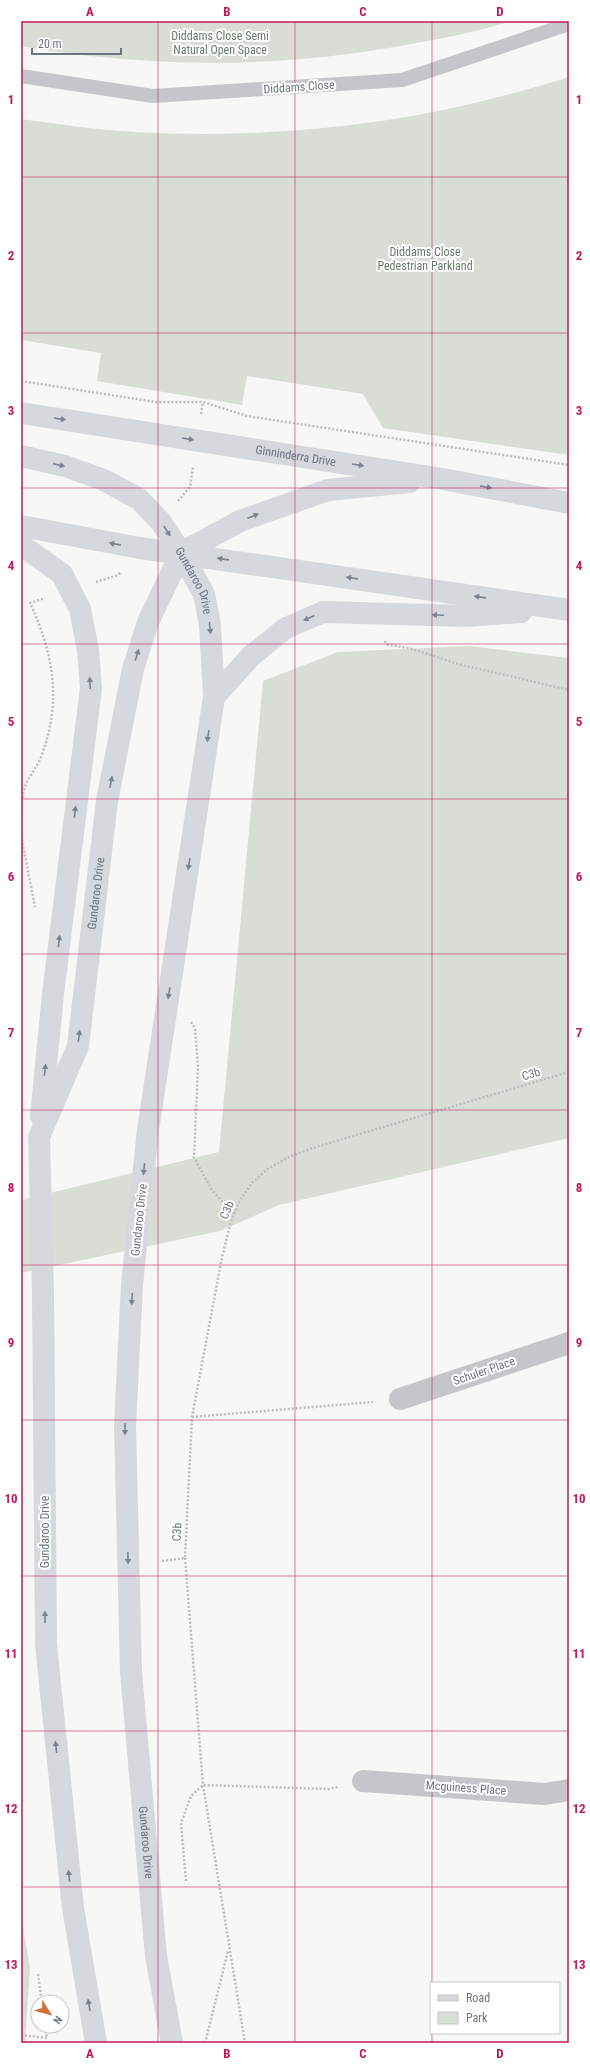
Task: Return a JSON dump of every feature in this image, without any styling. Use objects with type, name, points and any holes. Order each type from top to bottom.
[{"type":"main road","name":"Ginninderra Drive","points":[[21,413],[443,479],[569,503]]},
{"type":"main road","points":[[21,456],[65,466],[91,475],[139,499],[161,522],[181,553]]},
{"type":"main road","points":[[181,553],[240,521],[328,490],[443,479]]},
{"type":"main road","points":[[21,526],[140,548],[565,609]]},
{"type":"main road","points":[[21,545],[62,574],[80,609],[88,650],[91,688],[53,994],[39,1137]]},
{"type":"main road","name":"Gundaroo Drive","points":[[172,2043],[156,1956],[131,1672],[125,1426],[132,1285],[147,1138],[214,697],[210,625],[204,594],[181,553]]},
{"type":"main road","name":"Gundaroo Drive","points":[[96,2043],[73,1908],[46,1644],[43,1294],[39,1137],[78,1046],[108,801],[133,669],[148,622],[181,553]]},
{"type":"main road","points":[[214,697],[251,656],[286,628],[323,612],[467,616],[565,609]]},
{"type":"street","name":"Schuler Place","points":[[400,1399],[569,1343]]},
{"type":"street","name":"Mcguiness Place","points":[[364,1781],[545,1794],[569,1790]]},
{"type":"lane","name":"Diddams Close","points":[[21,76],[153,96],[402,80],[569,24]]},
{"type":"path","points":[[21,381],[156,402],[203,402],[247,416],[569,465]]},
{"type":"path","points":[[21,814],[25,785],[40,758],[49,731],[53,696],[52,665],[43,632],[30,603]]},
{"type":"path","points":[[376,614],[386,644],[412,649],[458,664],[569,690]]},
{"type":"path","points":[[170,982],[195,1028],[198,1066],[194,1158],[212,1190],[234,1215]]},
{"type":"path","name":"C3b","points":[[162,1561],[185,1558],[192,1417],[221,1262],[234,1215],[240,1200],[252,1183],[269,1168],[291,1156],[316,1147],[569,1072]]},
{"type":"path","points":[[192,1417],[400,1399]]},
{"type":"path","points":[[185,1558],[204,1785],[245,2043]]},
{"type":"path","points":[[186,1881],[181,1823],[191,1796],[204,1785],[328,1789],[364,1781]]},
{"type":"path","points":[[204,2043],[229,1948]]},
{"type":"path","points":[[38,1974],[41,1994]]},
{"type":"path","points":[[46,2034],[48,2043]]},
{"type":"path","points":[[21,2035],[47,2038]]},
{"type":"green space","name":"Diddams Close Semi Natural Open Space","points":[[21,21],[512,21],[486,29],[446,38],[358,53],[261,62],[213,63],[165,62],[117,58],[21,46]]},
{"type":"green space","name":"Diddams Close Pedestrian Parkland","points":[[569,77],[569,455],[383,428],[363,394],[247,376],[242,405],[97,381],[101,353],[21,340],[21,119],[135,132],[231,134],[279,132],[374,122],[421,114],[468,105]]},
{"type":"green space","points":[[469,646],[569,658],[569,1138],[279,1205],[220,1231],[21,1273],[21,1200],[219,1152],[263,681],[338,652]]},
{"type":"green space","points":[[21,1916],[30,1968],[25,2043],[21,2043]]}]
